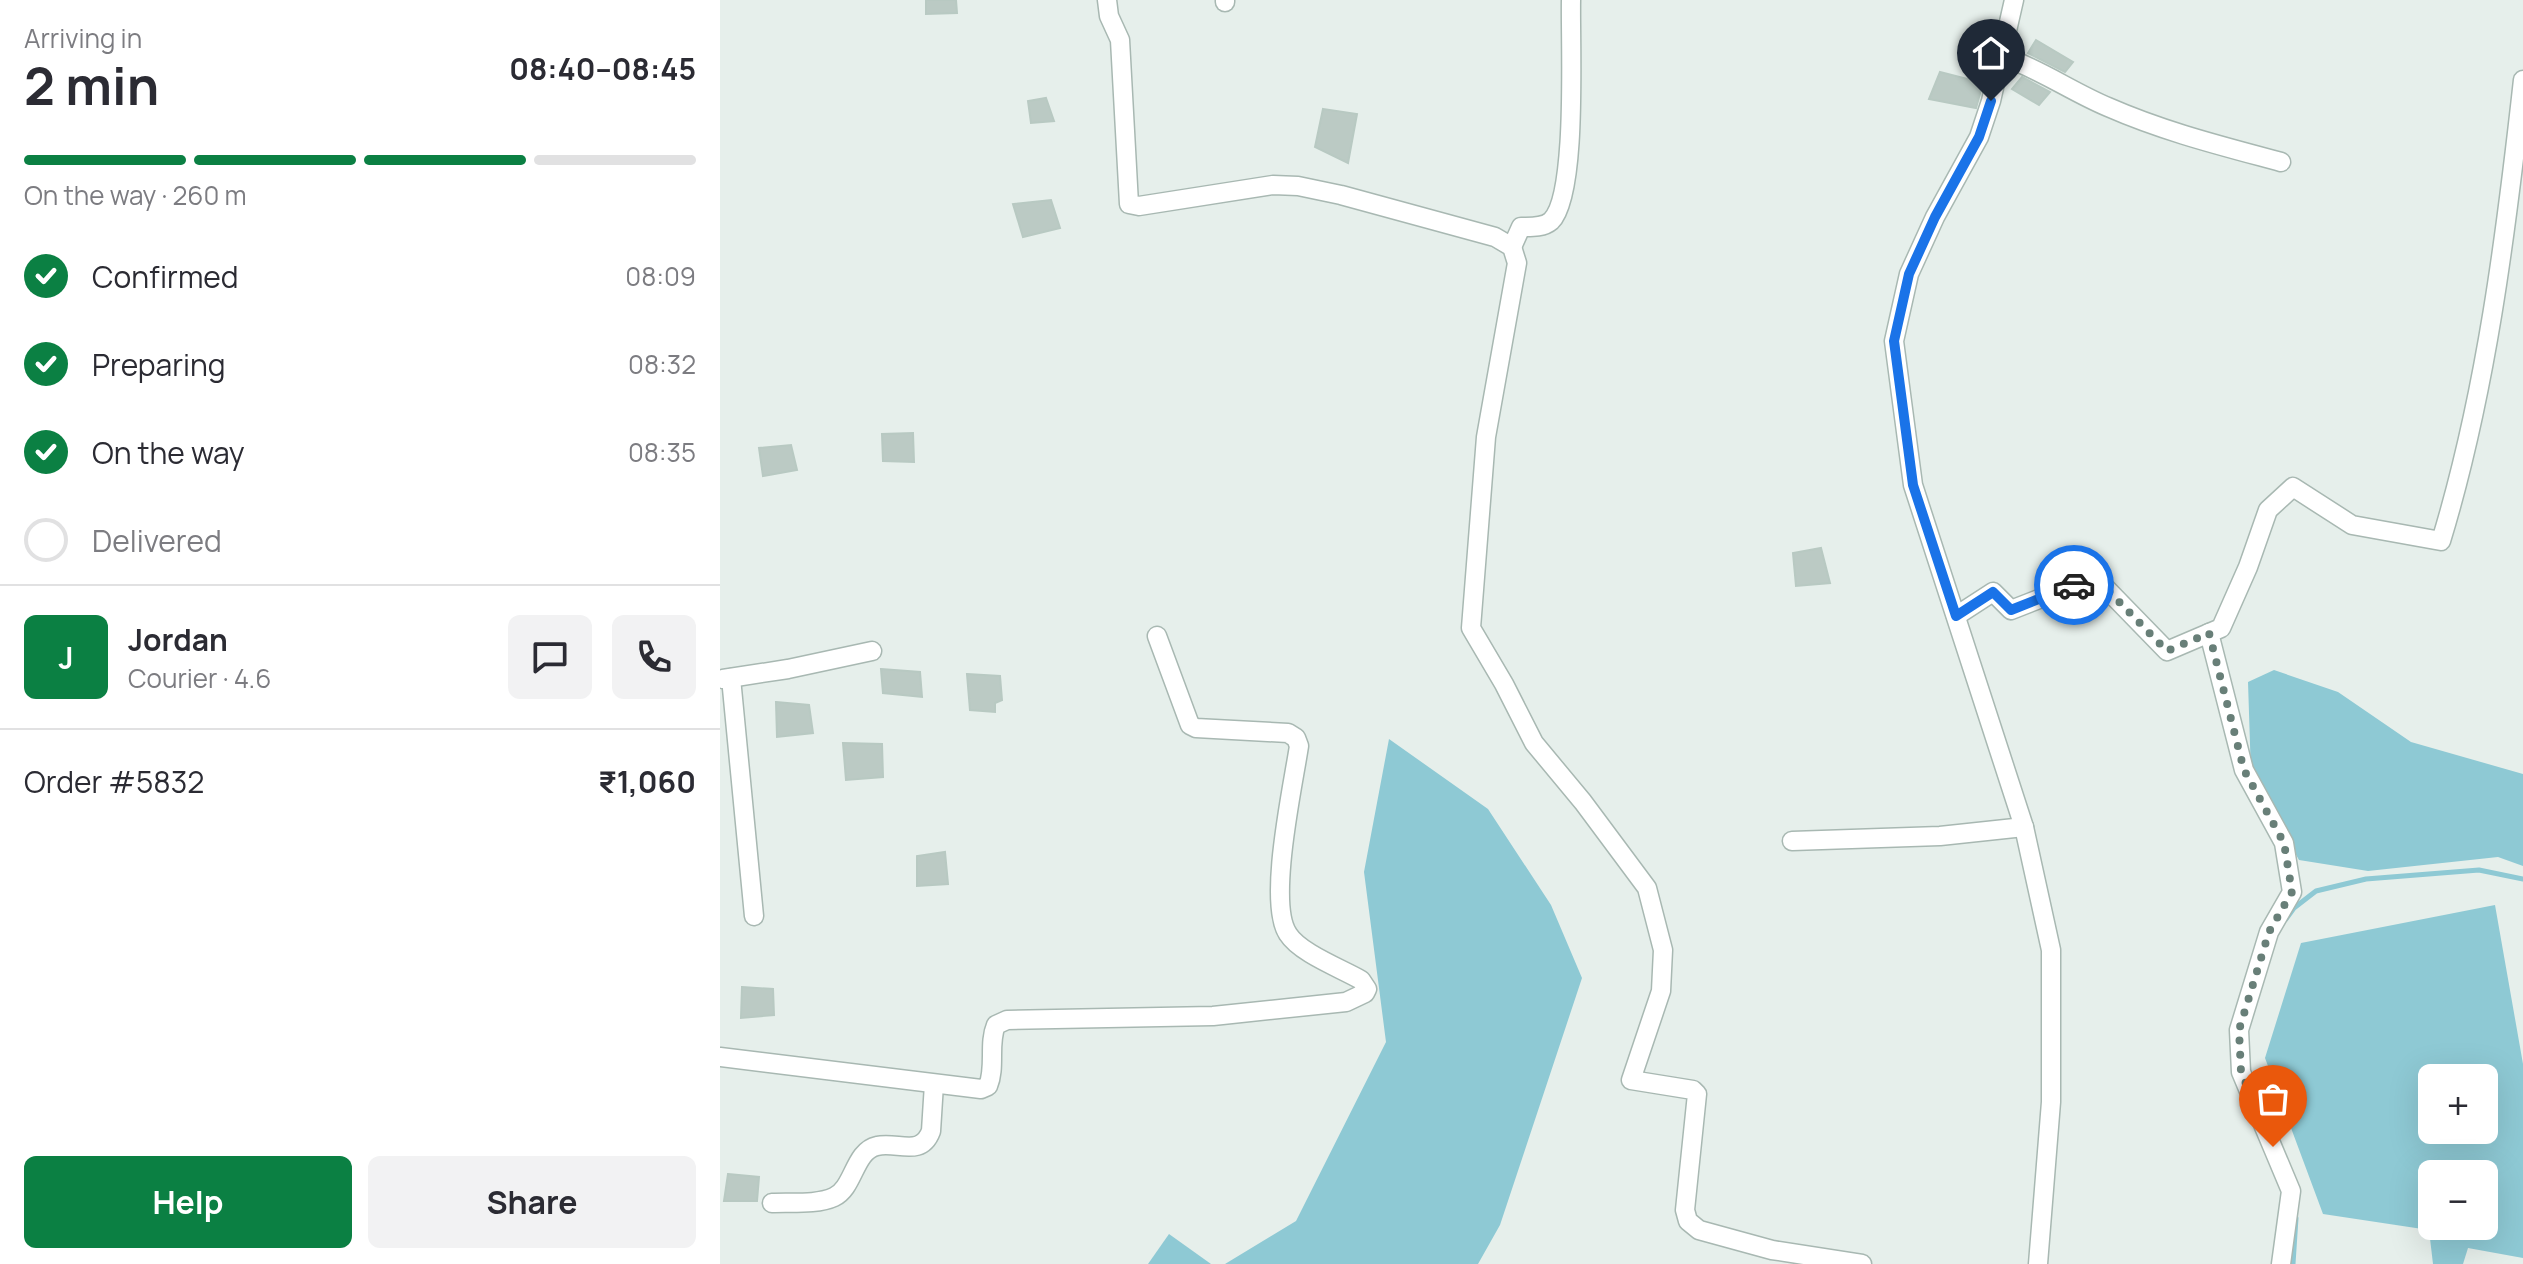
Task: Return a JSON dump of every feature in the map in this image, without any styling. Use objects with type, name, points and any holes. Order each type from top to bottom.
[{"type":"street","points":[[1107,0],[1109,16],[1120,40],[1129,204],[1139,206],[1273,185],[1298,186],[1495,237],[1512,247]]},
{"type":"street","points":[[1571,0],[1569,164],[1562,200],[1550,221],[1536,227],[1521,227],[1512,247],[1517,263],[1486,437],[1471,628],[1534,743],[1647,888],[1663,950],[1661,991],[1631,1080],[1693,1090],[1697,1094],[1685,1210],[1688,1221],[1699,1230],[1772,1250],[1862,1264]]},
{"type":"street","points":[[2014,0],[1991,101],[1979,137],[1935,217],[1909,274],[1894,341],[1913,485],[2024,827],[2051,950],[2051,1102],[2038,1264]]},
{"type":"street","points":[[2002,56],[2029,65],[2105,106],[2176,134],[2281,162]]},
{"type":"street","points":[[1956,616],[1993,592],[2011,610],[2095,577],[2167,651],[2221,628],[2248,567],[2268,510],[2293,487],[2352,525],[2441,541],[2454,497],[2493,314],[2508,217],[2523,80]]},
{"type":"street","points":[[2209,633],[2244,770],[2284,843],[2292,892],[2269,932],[2239,1030],[2241,1072],[2291,1191],[2281,1264]]},
{"type":"street","points":[[720,1057],[981,1089],[988,1086],[992,1078],[996,1025],[1007,1020],[1213,1016],[1346,1002],[1365,993],[1367,989],[1361,980],[1297,945],[1287,933],[1282,920],[1281,866],[1299,746],[1296,738],[1288,733],[1196,728],[1190,725],[1157,636]]},
{"type":"street","points":[[754,916],[726,679],[872,651]]},
{"type":"street","points":[[1792,841],[1940,836],[2024,827]]},
{"type":"street","points":[[772,1203],[831,1199],[841,1193],[871,1149],[878,1145],[914,1148],[921,1145],[929,1138],[931,1131],[934,1084]]},
{"type":"water","points":[[2274,670],[2338,692],[2411,742],[2523,774],[2523,866],[2498,857],[2368,871],[2299,860],[2251,775],[2248,682]]},
{"type":"water","points":[[1389,739],[1488,809],[1551,905],[1582,978],[1500,1225],[1478,1264],[1225,1264],[1296,1221],[1386,1042],[1364,872]]},
{"type":"water","points":[[2495,905],[2523,1064],[2523,1258],[2468,1248],[2463,1264],[2433,1264],[2430,1240],[2498,1240],[2498,1160],[2418,1160],[2418,1228],[2323,1214],[2265,1058],[2301,943]]},
{"type":"water","points":[[1169,1234],[1211,1264],[1148,1264]]},
{"type":"building","points":[[926,0],[956,0],[957,13],[926,14]]},
{"type":"building","points":[[2036,40],[2073,62],[2065,72],[2028,53]]},
{"type":"building","points":[[1940,72],[1983,83],[1976,108],[1929,99]]},
{"type":"building","points":[[2022,77],[2050,92],[2039,105],[2012,89]]},
{"type":"building","points":[[1046,98],[1054,121],[1031,123],[1028,101]]},
{"type":"building","points":[[1323,109],[1357,114],[1348,163],[1315,147]]},
{"type":"building","points":[[1051,200],[1060,228],[1023,237],[1013,204]]},
{"type":"building","points":[[913,433],[914,462],[883,461],[882,434]]},
{"type":"building","points":[[791,445],[797,470],[763,476],[759,448]]},
{"type":"building","points":[[1821,548],[1830,583],[1796,586],[1793,553]]},
{"type":"building","points":[[881,669],[920,672],[922,697],[883,693]]},
{"type":"building","points":[[967,674],[1000,676],[1002,700],[995,703],[995,712],[970,710]]},
{"type":"building","points":[[776,702],[809,705],[813,733],[777,737]]},
{"type":"building","points":[[843,743],[882,744],[883,777],[846,780]]},
{"type":"building","points":[[945,852],[948,884],[917,886],[917,856]]},
{"type":"building","points":[[742,987],[773,989],[774,1015],[741,1018]]},
{"type":"building","points":[[728,1174],[759,1177],[757,1201],[724,1201]]},
{"type":"waterway","points":[[2286,919],[2294,908],[2316,891],[2366,879],[2479,870],[2523,879]]},
{"type":"waterway","points":[[2293,1264],[2296,1218]]},
{"type":"way so far","points":[[2074,585],[2095,577],[2167,651],[2209,633],[2244,770],[2284,843],[2292,892],[2269,932],[2239,1030],[2241,1072],[2273,1147]]},
{"type":"route","points":[[1991,101],[1979,137],[1935,217],[1909,274],[1894,341],[1913,485],[1956,616],[1993,592],[2011,610],[2074,585]]}]
